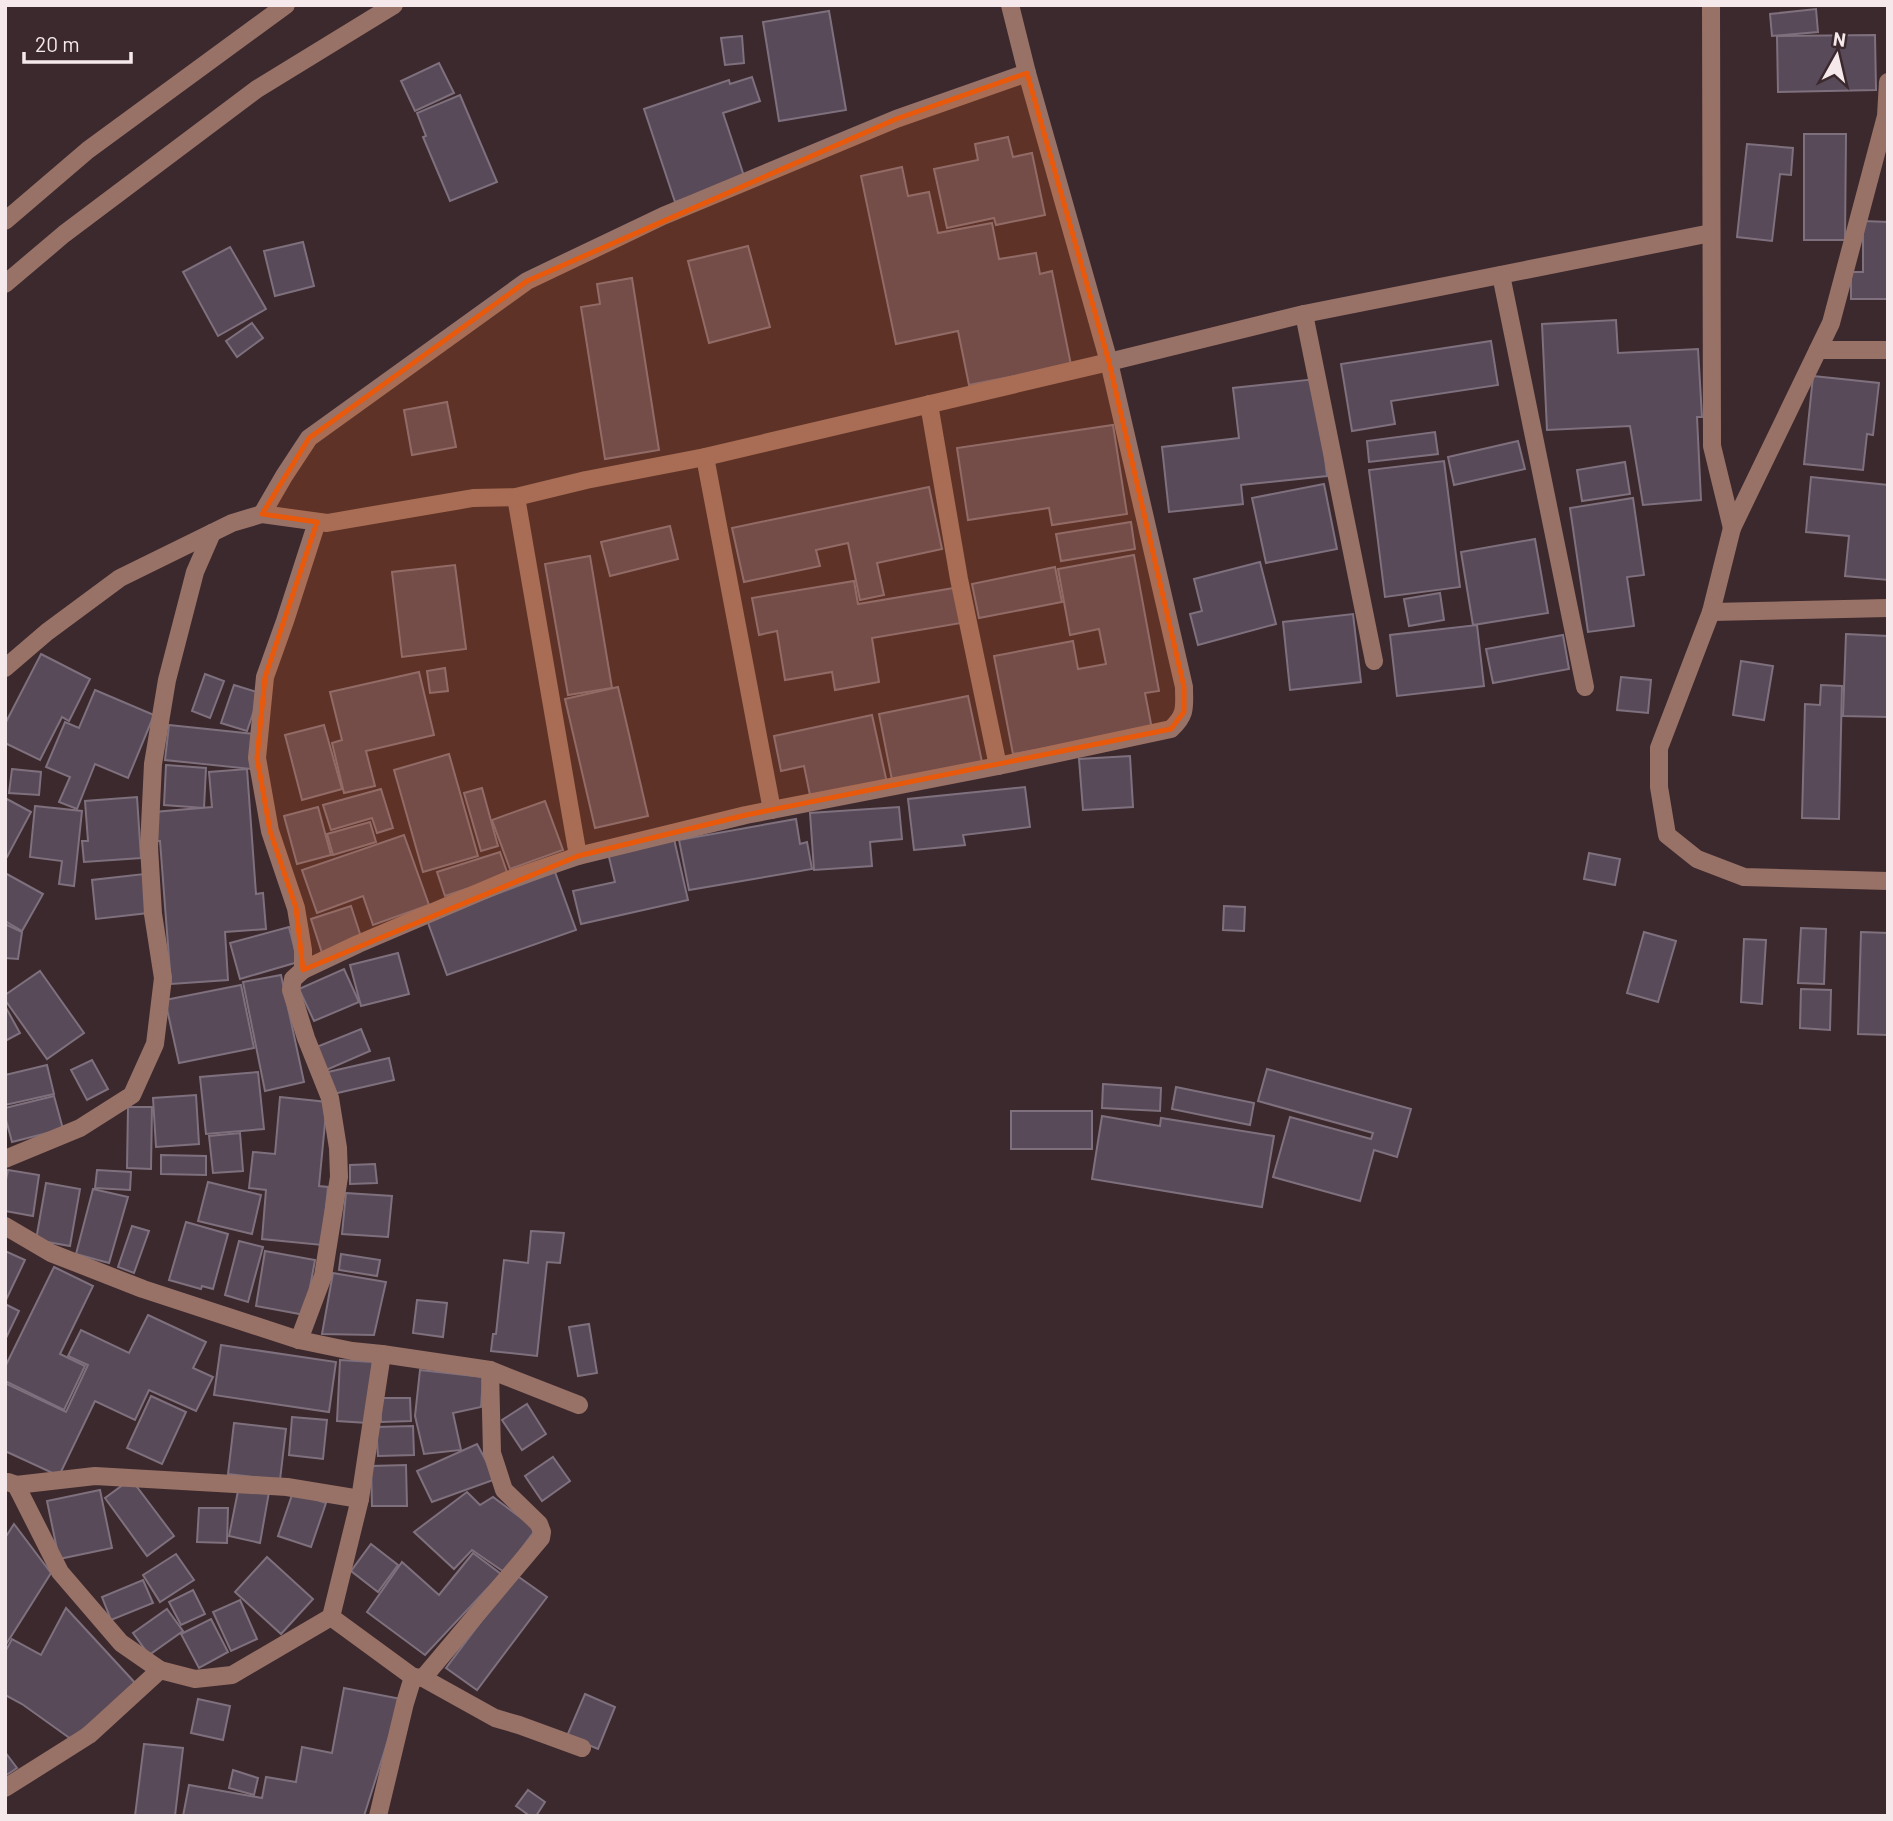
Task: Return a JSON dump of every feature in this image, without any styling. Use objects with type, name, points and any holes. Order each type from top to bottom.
[{"type":"street","points":[[5,221],[88,150],[286,5]]},
{"type":"street","points":[[5,284],[64,234],[257,89],[394,5]]},
{"type":"street","points":[[299,1339],[323,1276],[339,1177],[338,1148],[330,1098],[306,1038],[291,990],[293,979],[303,970],[508,880],[578,856],[746,815],[1171,729],[1180,721],[1184,712],[1184,687],[1109,362],[1010,5]]},
{"type":"street","points":[[1712,5],[1712,446],[1732,528]]},
{"type":"street","points":[[262,514],[309,438],[527,281],[663,216],[896,119],[1027,72]]},
{"type":"street","points":[[1888,82],[1886,116],[1830,323],[1732,528],[1711,612],[1659,748],[1659,788],[1667,835],[1697,859],[1744,877],[1888,881]]},
{"type":"street","points":[[5,668],[47,632],[120,578],[232,523],[262,514],[327,523],[473,498],[516,497],[586,480],[705,457],[1304,314],[1711,233]]},
{"type":"street","points":[[1501,275],[1585,687]]},
{"type":"street","points":[[1304,314],[1374,661]]},
{"type":"street","points":[[1818,350],[1888,350]]},
{"type":"street","points":[[929,404],[959,579],[998,766]]},
{"type":"street","points":[[705,457],[772,810]]},
{"type":"street","points":[[516,497],[578,856]]},
{"type":"street","points":[[303,970],[303,950],[296,908],[270,831],[257,758],[265,677],[317,522]]},
{"type":"street","points":[[5,1159],[79,1128],[132,1095],[155,1044],[163,978],[153,914],[149,847],[153,764],[167,680],[184,613],[195,572],[212,533]]},
{"type":"street","points":[[1711,612],[1888,608]]},
{"type":"street","points":[[5,1226],[51,1253],[131,1284],[299,1339],[352,1350],[490,1370],[579,1405]]},
{"type":"street","points":[[360,1499],[287,1487],[95,1476],[11,1483],[60,1572],[121,1643],[160,1670],[195,1679],[232,1675],[331,1617],[360,1499],[382,1353]]},
{"type":"street","points":[[378,1816],[405,1703],[418,1678],[541,1538],[539,1524],[504,1490],[492,1453],[490,1370]]},
{"type":"street","points":[[331,1617],[418,1678],[495,1718],[582,1748]]},
{"type":"street","points":[[5,1788],[89,1735],[160,1670]]},
{"type":"highlighted area","points":[[1027,73],[1109,362],[1184,687],[1184,712],[1171,729],[746,815],[578,856],[303,970],[296,908],[270,831],[257,758],[265,677],[317,522],[262,514],[309,438],[527,281],[896,119]]},
{"type":"building","points":[[1816,9],[1818,32],[1772,36],[1770,14]]},
{"type":"building","points":[[829,11],[846,110],[779,121],[763,22]]},
{"type":"building","points":[[1875,35],[1876,90],[1778,92],[1777,36]]},
{"type":"building","points":[[742,36],[744,63],[725,65],[721,38]]},
{"type":"building","points":[[439,63],[454,93],[415,111],[401,81]]},
{"type":"building","points":[[752,77],[760,101],[723,113],[745,179],[675,202],[644,109],[729,80],[730,84]]},
{"type":"building","points":[[460,95],[497,182],[450,201],[423,137],[426,136],[417,113]]},
{"type":"building","points":[[1804,134],[1846,134],[1845,240],[1804,240]]},
{"type":"building","points":[[1008,137],[1013,157],[1032,153],[1045,215],[996,225],[994,218],[947,228],[934,169],[978,160],[975,144]]},
{"type":"building","points":[[1747,144],[1793,148],[1791,175],[1780,174],[1772,241],[1737,237]]},
{"type":"building","points":[[902,167],[908,196],[929,192],[938,233],[992,223],[999,259],[1036,253],[1040,274],[1052,271],[1071,365],[969,385],[958,331],[896,344],[861,176]]},
{"type":"building","points":[[1863,221],[1888,222],[1888,299],[1851,299],[1851,272],[1863,272]]},
{"type":"building","points":[[303,242],[314,286],[275,296],[264,251]]},
{"type":"building","points":[[748,246],[770,327],[709,343],[688,261]]},
{"type":"building","points":[[230,247],[266,309],[218,336],[183,272]]},
{"type":"building","points":[[632,278],[659,450],[605,459],[581,307],[600,304],[597,284]]},
{"type":"building","points":[[1616,320],[1618,353],[1698,349],[1702,417],[1697,417],[1701,500],[1643,505],[1630,426],[1547,430],[1542,324]]},
{"type":"building","points":[[252,323],[263,338],[237,357],[226,341]]},
{"type":"building","points":[[1491,341],[1498,385],[1391,401],[1395,424],[1352,431],[1341,364]]},
{"type":"building","points":[[1813,376],[1879,383],[1873,435],[1867,434],[1863,470],[1804,464]]},
{"type":"building","points":[[1316,379],[1327,476],[1241,485],[1243,504],[1169,512],[1162,447],[1239,438],[1233,388]]},
{"type":"building","points":[[447,402],[456,447],[412,455],[404,410]]},
{"type":"building","points":[[1113,425],[1127,514],[1052,525],[1049,508],[968,520],[957,448]]},
{"type":"building","points":[[1435,432],[1438,454],[1369,462],[1367,441]]},
{"type":"building","points":[[1518,441],[1525,469],[1454,485],[1448,457]]},
{"type":"building","points":[[1444,461],[1460,587],[1385,597],[1369,470]]},
{"type":"building","points":[[1625,462],[1630,494],[1582,501],[1577,470]]},
{"type":"building","points":[[1811,477],[1888,485],[1888,580],[1845,576],[1849,536],[1806,532]]},
{"type":"building","points":[[1324,484],[1337,549],[1266,563],[1252,498]]},
{"type":"building","points":[[929,487],[942,549],[877,563],[884,595],[860,600],[848,543],[816,550],[820,566],[744,582],[732,528]]},
{"type":"building","points":[[1633,498],[1644,575],[1627,577],[1634,626],[1588,632],[1570,508]]},
{"type":"building","points":[[1131,522],[1135,549],[1061,561],[1056,534]]},
{"type":"building","points":[[670,526],[678,559],[610,576],[601,542]]},
{"type":"building","points":[[1535,539],[1548,613],[1473,625],[1461,552]]},
{"type":"building","points":[[1134,555],[1159,691],[1145,693],[1152,729],[1013,754],[994,656],[1073,641],[1078,669],[1106,664],[1099,629],[1070,635],[1058,569]]},
{"type":"building","points":[[590,556],[612,688],[568,695],[545,564]]},
{"type":"building","points":[[1260,562],[1276,624],[1198,645],[1190,614],[1202,611],[1194,579]]},
{"type":"building","points":[[455,565],[466,649],[402,657],[392,572]]},
{"type":"building","points":[[1055,567],[1062,602],[979,618],[972,584]]},
{"type":"building","points":[[854,581],[858,604],[954,588],[961,623],[872,638],[879,682],[835,690],[832,672],[785,680],[777,631],[759,635],[752,598]]},
{"type":"building","points":[[1440,593],[1444,620],[1409,626],[1404,599]]},
{"type":"building","points":[[1353,614],[1361,682],[1290,690],[1283,622]]},
{"type":"building","points":[[1477,625],[1484,686],[1397,696],[1390,635]]},
{"type":"building","points":[[1846,634],[1888,636],[1888,717],[1843,716]]},
{"type":"building","points":[[1563,635],[1569,669],[1493,683],[1486,649]]},
{"type":"building","points":[[41,654],[90,679],[69,721],[62,717],[40,760],[5,743],[5,724]]},
{"type":"building","points":[[1741,661],[1773,666],[1764,720],[1733,715]]},
{"type":"building","points":[[445,668],[448,691],[430,693],[427,671]]},
{"type":"building","points":[[419,672],[434,735],[366,751],[375,786],[344,793],[332,743],[342,740],[330,692]]},
{"type":"building","points":[[205,674],[224,681],[210,718],[192,711]]},
{"type":"building","points":[[1621,677],[1651,680],[1648,713],[1617,710]]},
{"type":"building","points":[[234,685],[260,693],[247,731],[221,723]]},
{"type":"building","points":[[1821,685],[1842,686],[1839,819],[1802,818],[1805,704],[1820,705]]},
{"type":"building","points":[[618,687],[648,816],[595,828],[565,699]]},
{"type":"building","points":[[95,690],[154,715],[128,778],[95,764],[77,809],[59,802],[70,777],[46,767],[65,722],[79,728]]},
{"type":"building","points":[[968,696],[982,762],[892,780],[879,714]]},
{"type":"building","points":[[872,715],[887,783],[811,800],[804,766],[781,771],[774,736]]},
{"type":"building","points":[[169,725],[254,734],[251,769],[165,760]]},
{"type":"building","points":[[324,725],[342,789],[302,800],[285,735]]},
{"type":"building","points":[[449,754],[478,856],[423,872],[394,770]]},
{"type":"building","points":[[1130,756],[1133,807],[1083,810],[1079,759]]},
{"type":"building","points":[[166,765],[206,768],[204,808],[164,805]]},
{"type":"building","points":[[12,769],[41,772],[39,795],[9,793]]},
{"type":"building","points":[[247,769],[256,894],[263,893],[266,929],[225,932],[228,980],[171,984],[160,841],[156,841],[154,812],[212,807],[209,772]]},
{"type":"building","points":[[1025,787],[1030,827],[963,835],[965,845],[914,850],[908,799]]},
{"type":"building","points":[[482,788],[498,846],[481,851],[464,793]]},
{"type":"building","points":[[381,789],[393,828],[377,833],[372,818],[331,830],[323,805]]},
{"type":"building","points":[[137,797],[141,858],[84,862],[82,841],[88,841],[85,801]]},
{"type":"building","points":[[5,798],[31,812],[7,857],[5,856]]},
{"type":"building","points":[[545,801],[563,850],[510,869],[492,820]]},
{"type":"building","points":[[35,806],[82,811],[74,886],[59,884],[62,861],[30,857]]},
{"type":"building","points":[[318,807],[331,855],[297,864],[284,816]]},
{"type":"building","points":[[899,807],[902,839],[870,842],[872,866],[814,870],[810,813]]},
{"type":"building","points":[[796,819],[800,844],[807,842],[812,869],[689,890],[679,840]]},
{"type":"building","points":[[370,822],[376,842],[333,855],[327,834]]},
{"type":"building","points":[[404,835],[429,905],[373,925],[363,896],[317,913],[302,870]]},
{"type":"building","points":[[674,839],[688,900],[581,924],[573,891],[615,882],[608,853]]},
{"type":"building","points":[[500,852],[508,875],[445,896],[437,872]]},
{"type":"building","points":[[1589,853],[1620,859],[1615,885],[1584,879]]},
{"type":"building","points":[[555,872],[576,930],[447,975],[427,920]]},
{"type":"building","points":[[5,873],[43,894],[22,931],[5,921]]},
{"type":"building","points":[[144,874],[148,913],[96,919],[92,880]]},
{"type":"building","points":[[351,906],[362,940],[322,953],[311,919]]},
{"type":"building","points":[[1224,906],[1245,907],[1244,931],[1223,930]]},
{"type":"building","points":[[5,924],[22,932],[18,959],[5,958]]},
{"type":"building","points":[[289,927],[298,962],[240,979],[230,943]]},
{"type":"building","points":[[1801,928],[1826,929],[1824,984],[1798,983]]},
{"type":"building","points":[[1644,932],[1676,941],[1658,1002],[1627,993]]},
{"type":"building","points":[[1861,932],[1888,933],[1888,1035],[1858,1034]]},
{"type":"building","points":[[1744,939],[1766,940],[1762,1004],[1741,1002]]},
{"type":"building","points":[[398,953],[409,994],[361,1006],[350,965]]},
{"type":"building","points":[[344,969],[359,1002],[314,1021],[299,989]]},
{"type":"building","points":[[40,971],[84,1033],[47,1059],[5,1000],[5,995]]},
{"type":"building","points":[[281,975],[304,1082],[265,1091],[243,982]]},
{"type":"building","points":[[241,985],[254,1048],[179,1063],[165,1000]]},
{"type":"building","points":[[1801,989],[1831,990],[1830,1030],[1800,1028]]},
{"type":"building","points":[[5,1006],[20,1033],[5,1041]]},
{"type":"building","points":[[361,1029],[370,1051],[324,1071],[314,1048]]},
{"type":"building","points":[[389,1058],[394,1080],[333,1094],[328,1072]]},
{"type":"building","points":[[92,1060],[108,1089],[87,1100],[71,1070]]},
{"type":"building","points":[[47,1065],[54,1094],[5,1105],[5,1075]]},
{"type":"building","points":[[1267,1069],[1411,1109],[1397,1157],[1374,1150],[1360,1201],[1273,1177],[1290,1117],[1371,1139],[1373,1133],[1258,1101]]},
{"type":"building","points":[[258,1072],[264,1129],[206,1134],[200,1077]]},
{"type":"building","points":[[1103,1084],[1161,1088],[1160,1111],[1102,1108]]},
{"type":"building","points":[[1176,1087],[1254,1103],[1250,1125],[1172,1109]]},
{"type":"building","points":[[196,1095],[199,1144],[156,1147],[153,1098]]},
{"type":"building","points":[[54,1096],[63,1129],[12,1142],[5,1108]]},
{"type":"building","points":[[280,1097],[327,1102],[319,1186],[328,1187],[322,1245],[262,1239],[266,1190],[249,1188],[253,1152],[275,1154]]},
{"type":"building","points":[[128,1107],[152,1107],[151,1169],[127,1168]]},
{"type":"building","points":[[1011,1111],[1092,1111],[1092,1149],[1011,1149]]},
{"type":"building","points":[[1102,1116],[1160,1126],[1161,1118],[1274,1136],[1262,1207],[1092,1179]]},
{"type":"building","points":[[240,1133],[243,1171],[213,1173],[209,1136]]},
{"type":"building","points":[[161,1155],[206,1156],[206,1175],[161,1174]]},
{"type":"building","points":[[375,1164],[377,1183],[350,1184],[350,1165]]},
{"type":"building","points":[[8,1170],[39,1175],[33,1216],[5,1211]]},
{"type":"building","points":[[97,1170],[131,1172],[130,1190],[95,1188]]},
{"type":"building","points":[[208,1182],[261,1195],[252,1234],[198,1221]]},
{"type":"building","points":[[46,1183],[80,1189],[70,1246],[36,1240]]},
{"type":"building","points":[[93,1189],[128,1197],[109,1263],[76,1254]]},
{"type":"building","points":[[346,1193],[392,1196],[388,1237],[342,1234]]},
{"type":"building","points":[[186,1222],[228,1234],[213,1289],[202,1286],[201,1289],[169,1280]]},
{"type":"building","points":[[132,1226],[149,1231],[134,1273],[118,1267]]},
{"type":"building","points":[[531,1231],[564,1233],[560,1263],[547,1262],[537,1356],[491,1351],[493,1334],[496,1334],[504,1260],[528,1263]]},
{"type":"building","points":[[239,1241],[263,1247],[248,1302],[225,1295]]},
{"type":"building","points":[[5,1251],[25,1260],[5,1302]]},
{"type":"building","points":[[265,1251],[315,1260],[305,1315],[256,1306]]},
{"type":"building","points":[[341,1254],[380,1260],[377,1276],[339,1270]]},
{"type":"building","points":[[54,1267],[93,1286],[60,1354],[85,1366],[64,1410],[5,1381],[5,1367]]},
{"type":"building","points":[[333,1273],[386,1282],[374,1335],[322,1334]]},
{"type":"building","points":[[417,1300],[447,1303],[443,1337],[413,1333]]},
{"type":"building","points":[[5,1304],[19,1311],[5,1340]]},
{"type":"building","points":[[148,1315],[206,1342],[193,1368],[213,1377],[196,1411],[149,1390],[135,1420],[95,1401],[59,1476],[5,1451],[5,1383],[66,1412],[88,1365],[68,1356],[81,1330],[129,1353]]},
{"type":"building","points":[[589,1324],[597,1373],[578,1376],[569,1327]]},
{"type":"building","points":[[221,1345],[336,1362],[329,1412],[214,1395]]},
{"type":"building","points":[[340,1360],[373,1362],[367,1423],[337,1421]]},
{"type":"building","points":[[420,1370],[483,1377],[481,1407],[453,1413],[461,1450],[424,1454],[415,1416]]},
{"type":"building","points":[[151,1396],[186,1412],[162,1464],[127,1448]]},
{"type":"building","points":[[380,1398],[410,1398],[411,1421],[381,1422]]},
{"type":"building","points":[[527,1404],[546,1434],[522,1450],[502,1420]]},
{"type":"building","points":[[292,1417],[327,1420],[323,1459],[289,1455]]},
{"type":"building","points":[[234,1423],[286,1429],[280,1480],[228,1474]]},
{"type":"building","points":[[413,1426],[414,1455],[378,1456],[376,1427]]},
{"type":"building","points":[[477,1444],[496,1479],[432,1502],[417,1471]]},
{"type":"building","points":[[553,1457],[570,1481],[542,1501],[525,1476]]},
{"type":"building","points":[[406,1465],[407,1506],[372,1506],[371,1466]]},
{"type":"building","points":[[131,1479],[174,1536],[147,1556],[105,1498]]},
{"type":"building","points":[[239,1486],[269,1492],[260,1543],[229,1536]]},
{"type":"building","points":[[100,1490],[112,1548],[59,1559],[47,1501]]},
{"type":"building","points":[[293,1492],[326,1503],[311,1547],[278,1536]]},
{"type":"building","points":[[467,1492],[480,1505],[493,1497],[536,1529],[504,1572],[472,1550],[454,1569],[414,1532]]},
{"type":"building","points":[[199,1508],[228,1508],[227,1543],[197,1542]]},
{"type":"building","points":[[14,1524],[51,1573],[5,1646],[5,1538]]},
{"type":"building","points":[[371,1544],[398,1565],[378,1592],[351,1571]]},
{"type":"building","points":[[473,1553],[501,1574],[425,1655],[367,1612],[402,1562],[439,1595]]},
{"type":"building","points":[[176,1554],[194,1580],[160,1602],[143,1575]]},
{"type":"building","points":[[267,1557],[313,1599],[281,1634],[235,1592]]},
{"type":"building","points":[[516,1575],[547,1597],[477,1690],[446,1668]]},
{"type":"building","points":[[143,1580],[153,1603],[111,1620],[102,1597]]},
{"type":"building","points":[[193,1590],[205,1614],[181,1625],[169,1602]]},
{"type":"building","points":[[240,1600],[257,1639],[231,1651],[213,1612]]},
{"type":"building","points":[[66,1608],[137,1685],[71,1739],[5,1695],[5,1652],[12,1639],[41,1655]]},
{"type":"building","points":[[167,1609],[183,1631],[149,1655],[133,1633]]},
{"type":"building","points":[[211,1619],[228,1652],[199,1668],[181,1634]]},
{"type":"building","points":[[344,1688],[401,1699],[364,1816],[183,1816],[189,1785],[262,1798],[266,1777],[296,1782],[302,1747],[332,1753]]},
{"type":"building","points":[[585,1694],[615,1707],[598,1749],[567,1736]]},
{"type":"building","points":[[198,1699],[230,1706],[223,1740],[191,1733]]},
{"type":"building","points":[[144,1744],[183,1748],[175,1816],[135,1816]]},
{"type":"building","points":[[5,1752],[17,1768],[5,1776]]},
{"type":"building","points":[[233,1770],[258,1778],[254,1795],[229,1788]]},
{"type":"building","points":[[528,1790],[545,1802],[536,1816],[530,1816],[516,1806]]}]
